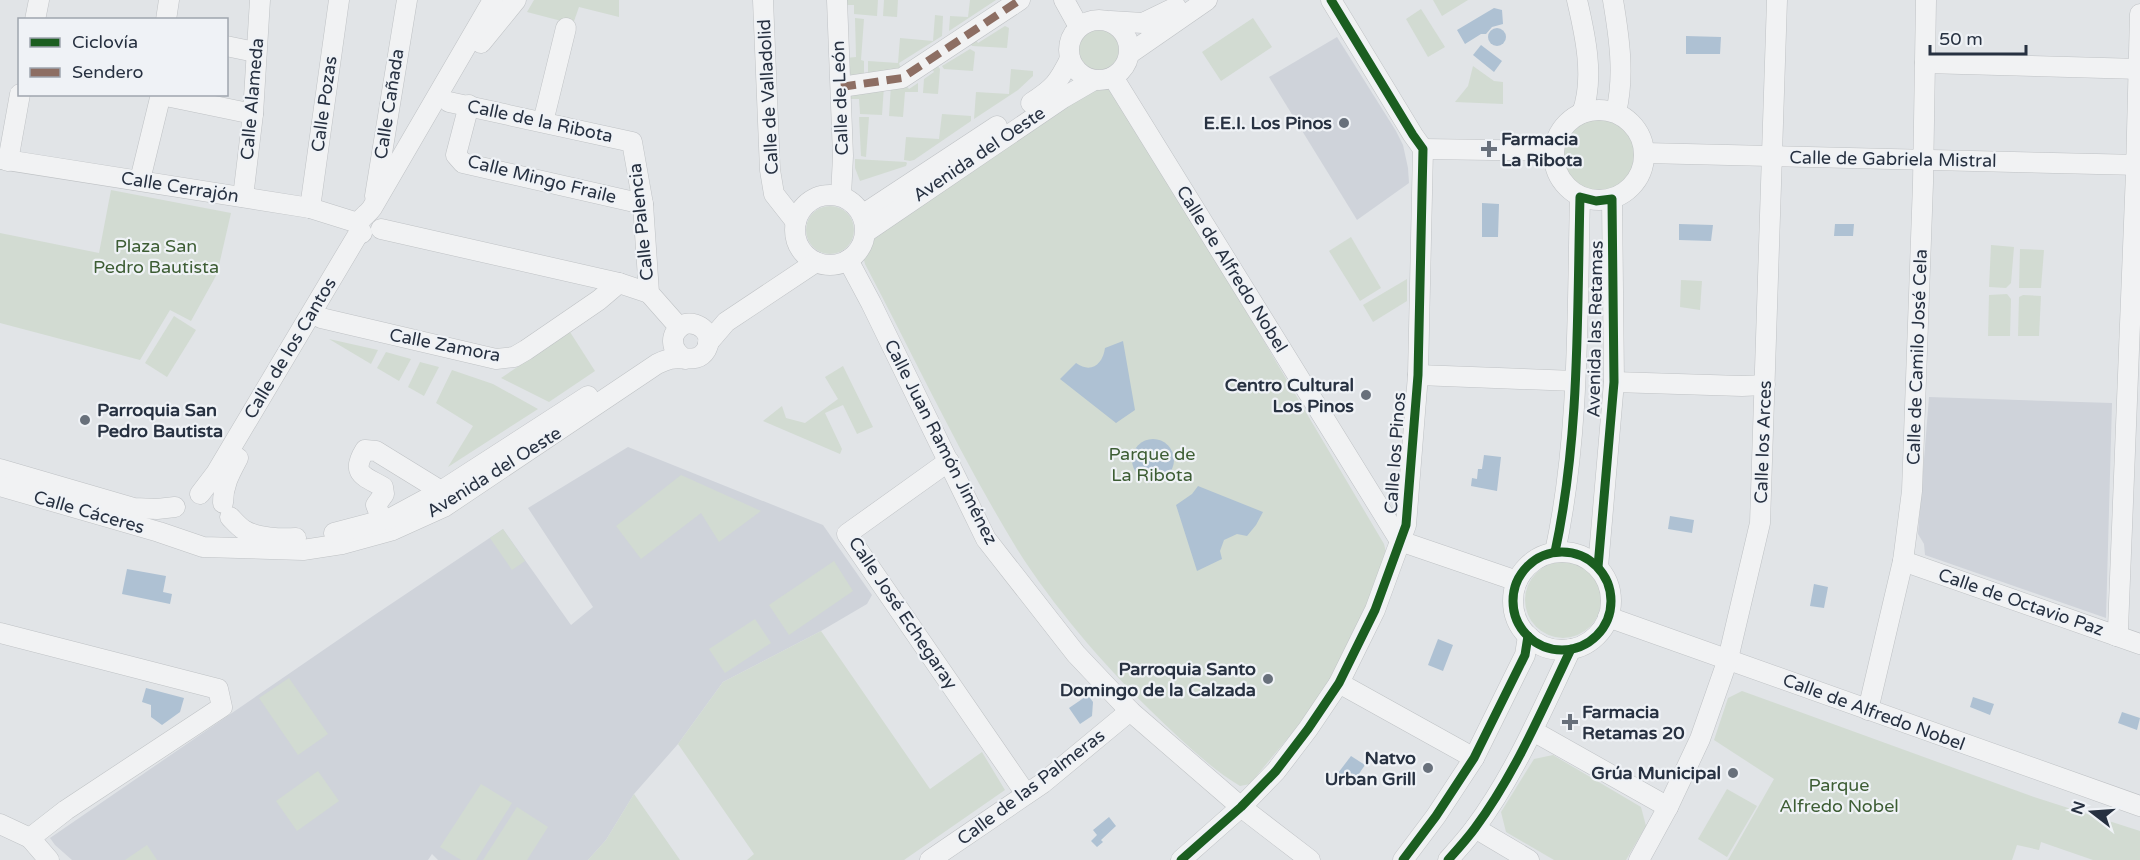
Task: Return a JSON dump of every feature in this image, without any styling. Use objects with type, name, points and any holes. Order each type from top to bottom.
[{"type":"street","points":[[35,18],[39,0]]},
{"type":"street","points":[[166,18],[169,0]]},
{"type":"street","name":"Calle Alameda","points":[[243,197],[253,114],[255,52],[260,0]]},
{"type":"street","name":"Calle Pozas","points":[[309,208],[339,0]]},
{"type":"street","name":"Calle Cañada","points":[[370,223],[407,0]]},
{"type":"street","name":"Calle de los Cantos","points":[[227,510],[223,491],[228,476],[321,318],[370,223],[493,0]]},
{"type":"street","name":"Calle de los Cantos","points":[[201,494],[370,223],[449,102],[485,37],[516,0]]},
{"type":"street","name":"Calle de Valladolid","points":[[763,0],[770,170],[774,194],[796,222]]},
{"type":"street","name":"Calle de León","points":[[837,0],[843,156],[841,196]]},
{"type":"street","points":[[841,87],[902,78],[1020,0]]},
{"type":"street","points":[[1064,0],[1094,22],[1117,25],[1127,36],[1130,54]]},
{"type":"street","points":[[1071,0],[1094,22]]},
{"type":"street","points":[[1189,0],[1143,23],[1094,22],[1070,42],[1070,59],[1079,73],[1104,78],[1121,70],[1130,54],[1207,0]]},
{"type":"street","points":[[1331,0],[1423,149],[1554,152]]},
{"type":"street","points":[[1577,0],[1586,41],[1588,98],[1582,113]]},
{"type":"street","points":[[1613,0],[1620,42],[1619,101],[1616,112]]},
{"type":"street","name":"Calle los Arces","points":[[1639,860],[1668,807],[1700,739],[1728,659],[1760,523],[1777,0]]},
{"type":"street","name":"Calle de Camilo José Cela","points":[[1868,710],[1903,561],[1912,491],[1926,0]]},
{"type":"street","points":[[2116,636],[2138,165],[2140,14]]},
{"type":"street","points":[[543,122],[566,28]]},
{"type":"street","points":[[228,46],[255,52]]},
{"type":"street","name":"Avenida del Oeste","points":[[864,224],[1051,90],[1059,82],[1070,59]]},
{"type":"street","points":[[1925,63],[2139,69]]},
{"type":"street","name":"Avenida del Oeste","points":[[864,224],[1054,104],[1104,78]]},
{"type":"street","name":"Calle de Alfredo Nobel","points":[[1104,78],[1400,541]]},
{"type":"street","points":[[4,160],[20,96]]},
{"type":"street","points":[[140,180],[161,96]]},
{"type":"street","points":[[166,96],[253,114]]},
{"type":"street","name":"Calle de la Ribota","points":[[449,102],[632,142]]},
{"type":"street","name":"Calle Mingo Fraile","points":[[469,105],[456,155],[463,164],[644,204]]},
{"type":"street","points":[[1599,109],[1616,112],[1631,122],[1641,136],[1645,153],[1643,168],[1637,182],[1626,193],[1612,199],[1596,201],[1581,197],[1563,183],[1554,163],[1557,139],[1562,128],[1582,113],[1599,109]]},
{"type":"street","name":"Calle Palencia","points":[[632,142],[644,204],[649,294],[683,330]]},
{"type":"street","name":"Calle los Pinos","points":[[1181,860],[1241,807],[1276,771],[1339,683],[1375,610],[1406,525],[1418,375],[1423,149]]},
{"type":"street","name":"Calle de Gabriela Mistral","points":[[1645,153],[2138,165]]},
{"type":"street","name":"Calle Cerrajón","points":[[4,160],[309,208],[619,283],[649,294]]},
{"type":"street","points":[[841,196],[857,207],[864,224],[863,244],[857,253],[838,264],[827,265],[816,262],[801,249],[795,231],[800,211],[808,202],[818,197],[841,196]]},
{"type":"street","name":"Avenida las Retamas","points":[[1555,552],[1571,446],[1581,197]]},
{"type":"street","name":"Avenida las Retamas","points":[[1598,567],[1614,382],[1612,199]]},
{"type":"street","name":"Avenida del Oeste","points":[[227,510],[242,529],[250,533],[283,539],[312,537],[379,512],[391,518],[441,491],[652,356],[683,330],[720,313],[784,271],[801,249]]},
{"type":"street","name":"Calle Juan Ramón Jiménez","points":[[848,260],[870,300],[986,539],[1076,654],[1130,711],[1241,807],[1310,860]]},
{"type":"street","points":[[708,343],[706,332],[683,330],[673,348],[678,355],[685,358],[693,359],[700,356],[726,322],[816,262]]},
{"type":"street","name":"Calle Zamora","points":[[321,318],[496,359],[514,357],[599,300],[619,283]]},
{"type":"street","name":"Avenida del Oeste","points":[[215,546],[303,550],[352,542],[393,530],[444,507],[657,364],[670,359],[685,358]]},
{"type":"street","points":[[1418,375],[1575,381]]},
{"type":"street","points":[[1614,382],[1765,385]]},
{"type":"street","name":"Avenida del Oeste","points":[[379,512],[384,494],[383,487],[364,476],[358,468],[357,462],[365,450],[376,451],[441,491]]},
{"type":"street","name":"Calle José Echegaray","points":[[949,461],[847,534],[1026,794]]},
{"type":"street","name":"Calle Cáceres","points":[[0,469],[134,508],[175,507]]},
{"type":"street","name":"Calle Cáceres","points":[[0,486],[178,538]]},
{"type":"street","points":[[201,494],[216,498],[227,510],[231,525],[227,537],[215,546],[203,547],[189,544],[178,538],[173,529],[175,507],[182,500],[201,494]]},
{"type":"street","points":[[1400,541],[1517,581]]},
{"type":"street","points":[[1555,552],[1571,552],[1586,558],[1598,567],[1610,591],[1611,604],[1608,617],[1600,632],[1587,643],[1571,649],[1556,650],[1540,645],[1528,636],[1519,625],[1514,611],[1513,596],[1517,581],[1526,567],[1539,557],[1555,552]]},
{"type":"street","name":"Calle de Octavio Paz","points":[[1903,561],[2140,644]]},
{"type":"street","name":"Calle de Alfredo Nobel","points":[[1608,617],[2140,806]]},
{"type":"street","points":[[0,633],[218,689],[222,707],[66,810],[30,838]]},
{"type":"street","points":[[1403,860],[1436,816],[1474,758],[1525,655],[1528,636]]},
{"type":"street","points":[[1448,860],[1475,828],[1507,777],[1533,731],[1571,649]]},
{"type":"street","points":[[1339,683],[1474,758]]},
{"type":"street","name":"Calle de las Palmeras","points":[[930,860],[1026,794],[1130,711]]},
{"type":"street","points":[[1533,731],[1668,807]]},
{"type":"street","points":[[0,824],[30,838],[49,860]]},
{"type":"street","points":[[1475,828],[1529,860]]},
{"type":"shaded area","name":"E.E.I. Los Pinos","points":[[1337,37],[1396,131],[1403,145],[1408,168],[1409,183],[1357,220],[1269,77]]},
{"type":"shaded area","points":[[1929,397],[2112,403],[2106,618],[1925,555],[1924,544],[1918,534]]},
{"type":"shaded area","points":[[628,447],[823,525],[872,595],[867,604],[821,631],[723,682],[678,744],[634,794],[606,840],[588,860],[438,860],[432,854],[428,860],[72,860],[50,838],[503,529],[571,625],[593,607],[528,508]]},
{"type":"green space","points":[[534,0],[619,0],[619,17],[579,7],[573,24],[527,12]]},
{"type":"green space","points":[[845,0],[878,0],[877,16],[854,14],[854,5],[845,5]]},
{"type":"green space","points":[[884,0],[898,0],[897,17],[883,16]]},
{"type":"green space","points":[[970,0],[996,0],[949,31],[950,16],[968,17]]},
{"type":"green space","points":[[1433,0],[1468,0],[1442,16]]},
{"type":"green space","points":[[1421,9],[1445,47],[1428,57],[1406,19]]},
{"type":"green space","points":[[935,15],[943,16],[942,36],[899,63],[902,73],[868,79],[868,61],[898,63],[900,38],[933,41]]},
{"type":"green space","points":[[855,18],[864,19],[861,60],[864,61],[864,79],[853,78],[847,69],[846,58],[856,57]]},
{"type":"green space","points":[[1253,18],[1272,47],[1221,81],[1202,52]]},
{"type":"green space","points":[[1005,26],[1009,28],[1007,48],[972,46],[968,40],[974,37],[978,43]]},
{"type":"green space","points":[[1100,27],[1115,34],[1122,49],[1115,64],[1100,71],[1085,64],[1078,49],[1085,34]]},
{"type":"green space","points":[[970,49],[975,52],[973,71],[944,69],[942,66]]},
{"type":"green space","points":[[935,62],[940,69],[938,94],[923,93],[924,79],[934,72],[930,65]]},
{"type":"green space","points":[[1473,66],[1494,81],[1503,82],[1503,104],[1455,102],[1468,86]]},
{"type":"green space","points":[[1011,69],[1033,71],[1033,76],[1018,90],[974,119],[976,92],[1009,94]]},
{"type":"green space","points":[[904,83],[909,89],[918,83],[918,92],[905,92],[903,117],[889,116],[891,85]]},
{"type":"green space","points":[[884,86],[882,115],[860,114],[859,99],[849,99],[851,94]]},
{"type":"green space","name":"Parque de La Ribota","points":[[1090,86],[1105,86],[1120,98],[1384,544],[1386,552],[1340,664],[1303,720],[1250,784],[1240,786],[1228,778],[1171,730],[1096,653],[1046,592],[1017,549],[977,479],[865,264],[862,252],[868,237]]},
{"type":"green space","points":[[942,114],[971,116],[971,121],[914,160],[904,160],[906,137],[939,139]]},
{"type":"green space","points":[[859,117],[869,117],[866,157],[861,156]]},
{"type":"green space","points":[[1593,119],[1607,119],[1621,125],[1631,135],[1637,149],[1635,170],[1621,187],[1607,193],[1593,193],[1579,187],[1569,177],[1563,163],[1563,149],[1569,135],[1579,125]]},
{"type":"green space","points":[[855,159],[907,163],[906,166],[860,181],[855,168]]},
{"type":"green space","name":"Plaza San Pedro Bautista","points":[[111,190],[231,213],[217,274],[191,321],[170,310],[140,360],[0,323],[0,233],[99,253]]},
{"type":"green space","points":[[830,206],[847,213],[854,230],[847,247],[830,254],[813,247],[806,230],[813,213]]},
{"type":"green space","points":[[1351,237],[1381,288],[1360,301],[1329,251]]},
{"type":"green space","points":[[1991,245],[2014,247],[2011,283],[2006,288],[1989,287]]},
{"type":"green space","points":[[2020,249],[2044,250],[2041,288],[2019,288]]},
{"type":"green space","points":[[1407,279],[1407,301],[1373,322],[1363,305]]},
{"type":"green space","points":[[1681,280],[1702,281],[1700,310],[1680,307]]},
{"type":"green space","points":[[2007,294],[2011,299],[2010,336],[1988,336],[1989,295]]},
{"type":"green space","points":[[2023,295],[2041,296],[2039,336],[2018,336],[2019,297]]},
{"type":"green space","points":[[174,316],[196,330],[167,377],[145,363]]},
{"type":"green space","points":[[570,332],[595,371],[549,402],[501,378]]},
{"type":"green space","points":[[329,339],[378,350],[371,364]]},
{"type":"green space","points":[[386,352],[411,359],[399,381],[377,368]]},
{"type":"green space","points":[[420,362],[439,367],[424,396],[408,387]]},
{"type":"green space","points":[[843,366],[873,427],[857,434],[843,405],[825,413],[842,449],[840,454],[763,421],[782,406],[786,418],[805,423],[838,399],[825,377]]},
{"type":"green space","points":[[452,370],[493,384],[538,409],[448,467],[473,426],[436,403]]},
{"type":"green space","points":[[681,475],[761,511],[719,542],[701,513],[641,559],[616,526]]},
{"type":"green space","points":[[503,529],[525,561],[512,570],[490,538]]},
{"type":"green space","points":[[834,561],[853,591],[789,635],[769,605]]},
{"type":"green space","points":[[1563,562],[1577,565],[1590,573],[1598,586],[1601,600],[1598,614],[1590,627],[1577,635],[1563,638],[1549,635],[1536,627],[1528,614],[1525,600],[1528,586],[1536,573],[1549,565]]},
{"type":"green space","points":[[755,619],[771,643],[725,673],[709,649]]},
{"type":"green space","points":[[821,631],[930,789],[982,752],[1005,790],[904,860],[747,860],[754,854],[678,744],[723,682]]},
{"type":"green space","points":[[289,678],[328,734],[298,755],[259,698]]},
{"type":"green space","name":"Parque Alfredo Nobel","points":[[1742,691],[2034,797],[2140,831],[2140,860],[2093,860],[2041,842],[2039,850],[2017,845],[2012,860],[1728,860],[1774,779],[1714,740],[1728,698]]},
{"type":"green space","points":[[1553,755],[1641,807],[1646,826],[1626,860],[1554,860],[1506,832],[1501,812],[1534,759]]},
{"type":"green space","points":[[318,771],[339,801],[297,831],[276,801]]},
{"type":"green space","points":[[481,784],[512,803],[476,860],[461,860],[440,847]]},
{"type":"green space","points":[[1727,789],[1757,806],[1727,857],[1698,839]]},
{"type":"green space","points":[[634,794],[680,860],[588,860],[606,840]]},
{"type":"green space","points":[[517,807],[548,827],[527,860],[483,860]]},
{"type":"green space","points":[[147,845],[157,860],[125,860]]},
{"type":"water","points":[[1494,8],[1502,10],[1503,24],[1492,27],[1486,34],[1481,34],[1465,44],[1457,30]]},
{"type":"water","points":[[1497,28],[1503,31],[1506,37],[1503,43],[1497,46],[1491,43],[1488,37],[1491,31]]},
{"type":"water","points":[[1686,36],[1721,37],[1720,54],[1686,54]]},
{"type":"water","points":[[1481,45],[1502,61],[1494,72],[1473,55]]},
{"type":"water","points":[[1482,203],[1499,204],[1498,237],[1482,237]]},
{"type":"water","points":[[1679,224],[1713,225],[1711,241],[1679,240]]},
{"type":"water","points":[[1835,224],[1854,224],[1853,236],[1834,236]]},
{"type":"water","points":[[1123,341],[1135,410],[1116,423],[1060,379],[1076,363],[1087,368],[1095,366],[1102,359],[1105,348]]},
{"type":"water","points":[[1153,439],[1168,445],[1174,460],[1168,475],[1153,481],[1138,475],[1132,460],[1138,445]]},
{"type":"water","points":[[1484,455],[1501,457],[1497,491],[1471,486],[1472,478],[1477,479],[1478,469],[1482,469]]},
{"type":"water","points":[[1198,486],[1263,512],[1247,536],[1237,534],[1224,540],[1220,551],[1222,559],[1197,571],[1176,505],[1192,494]]},
{"type":"water","points":[[1670,516],[1694,520],[1692,533],[1668,529]]},
{"type":"water","points":[[127,569],[166,576],[163,592],[172,594],[170,604],[122,594]]},
{"type":"water","points":[[1814,584],[1828,587],[1824,608],[1810,606]]},
{"type":"water","points":[[1438,639],[1453,645],[1443,671],[1428,665]]},
{"type":"water","points":[[146,688],[184,698],[180,712],[162,725],[151,717],[151,705],[142,702]]},
{"type":"water","points":[[1088,695],[1093,702],[1092,716],[1080,724],[1069,708]]},
{"type":"water","points":[[1973,697],[1994,704],[1990,715],[1970,707]]},
{"type":"water","points":[[2122,712],[2140,718],[2137,730],[2118,723]]},
{"type":"water","points":[[1351,756],[1365,765],[1350,787],[1335,777]]},
{"type":"water","points":[[1109,817],[1116,826],[1097,847],[1091,841],[1097,835],[1093,830]]},
{"type":"marked path","points":[[841,87],[902,78],[1020,0]]},
{"type":"cycle path","points":[[1181,860],[1241,807],[1276,771],[1339,683],[1375,610],[1406,525],[1418,375],[1423,149],[1331,0]]},
{"type":"cycle path","points":[[1555,552],[1563,508],[1573,420],[1580,197],[1596,201],[1612,199],[1614,382],[1598,567]]},
{"type":"cycle path","points":[[1562,552],[1581,556],[1597,566],[1607,582],[1611,601],[1607,620],[1597,636],[1581,646],[1562,650],[1543,646],[1527,636],[1517,620],[1513,601],[1517,582],[1527,566],[1543,556],[1562,552]]},
{"type":"cycle path","points":[[1403,860],[1436,816],[1474,758],[1525,655],[1528,636]]},
{"type":"cycle path","points":[[1448,860],[1475,828],[1503,786],[1571,649]]},
{"type":"place","name":"E.E.I. Los Pinos","points":[[1344,123]]},
{"type":"place","name":"Farmacia La Ribota","points":[[1489,149]]},
{"type":"place","name":"Centro Cultural Los Pinos","points":[[1366,395]]},
{"type":"place","name":"Parroquia San Pedro Bautista","points":[[85,420]]},
{"type":"place","name":"Parroquia Santo Domingo de la Calzada","points":[[1268,679]]},
{"type":"place","name":"Farmacia Retamas 20","points":[[1570,722]]},
{"type":"place","name":"Natvo Urban Grill","points":[[1428,768]]},
{"type":"place","name":"Grúa Municipal","points":[[1733,773]]}]
